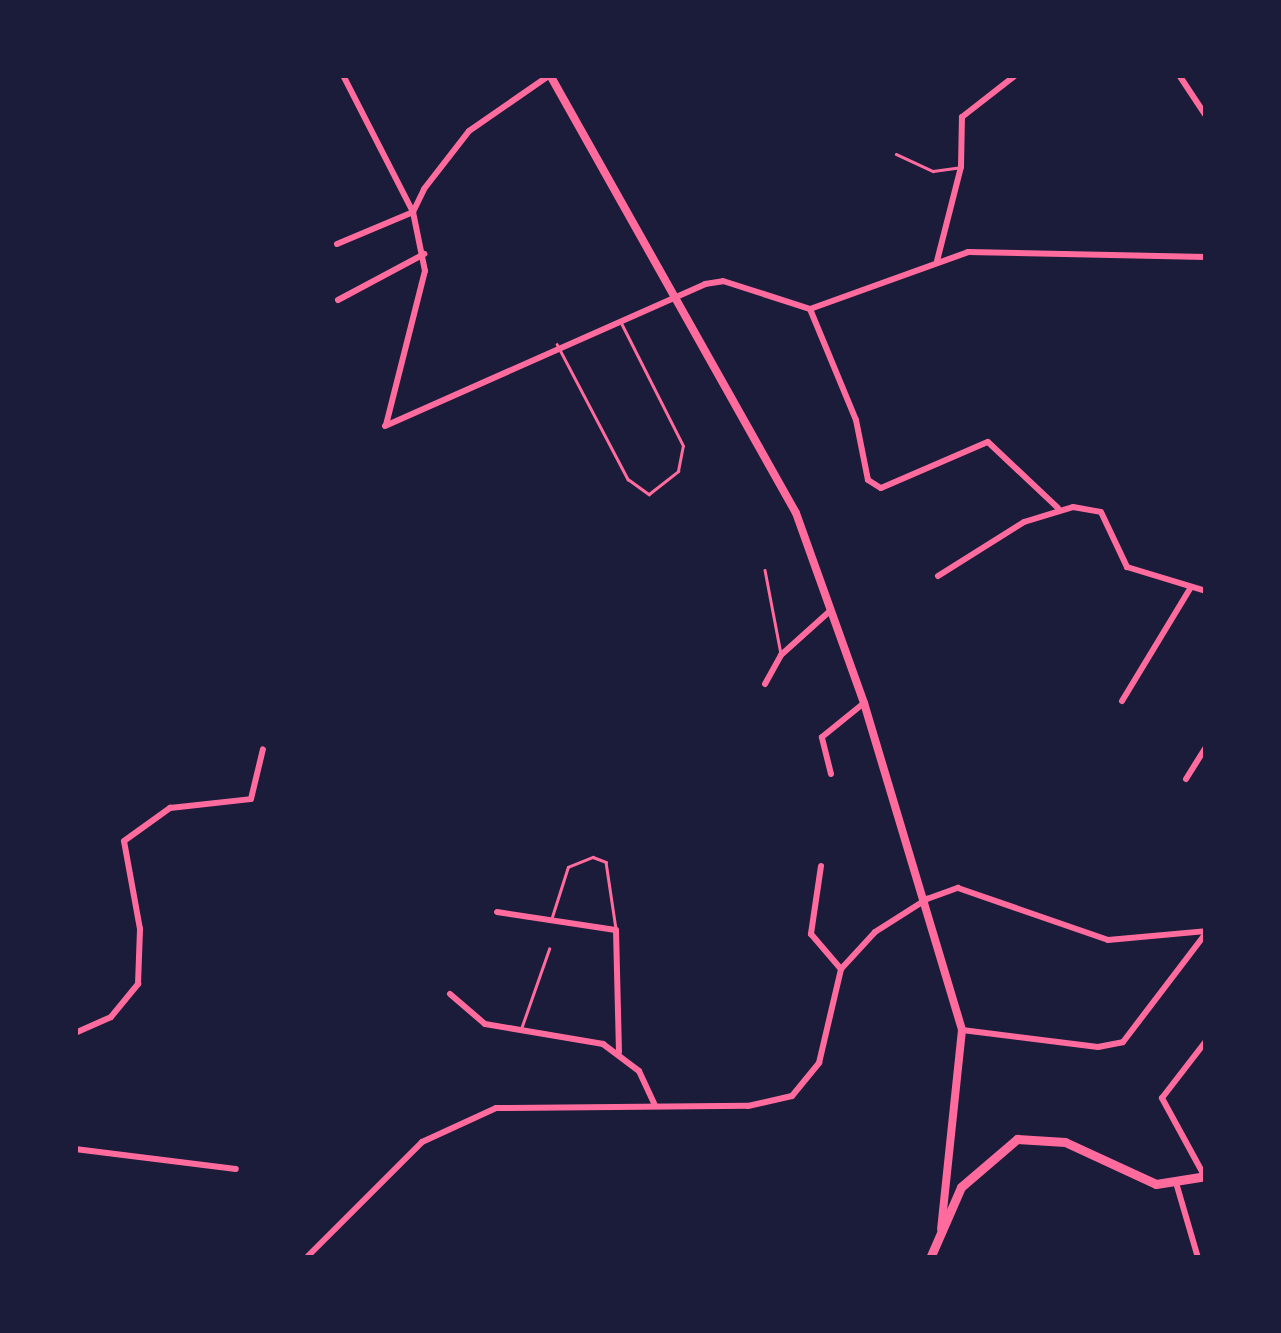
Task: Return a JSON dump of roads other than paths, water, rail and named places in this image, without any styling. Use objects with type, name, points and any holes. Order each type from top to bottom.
[{"type":"main road","points":[[930,1258],[941,1229],[978,1163],[1017,1139],[1065,1142],[1137,1180],[1177,1186],[1206,1177]]},
{"type":"street","points":[[343,75],[414,212],[424,254],[407,366],[385,426],[558,344],[724,281],[810,309],[937,261],[994,250],[1206,257]]},
{"type":"street","points":[[338,244],[414,212],[469,130],[550,75],[680,296],[796,513],[864,703],[927,899],[962,1030],[941,1229]]},
{"type":"street","points":[[937,261],[961,167],[962,117],[973,100],[1016,75]]},
{"type":"street","points":[[1179,75],[1206,116]]},
{"type":"street","points":[[338,300],[424,254]]},
{"type":"street","points":[[810,309],[856,420],[868,480],[881,488],[988,442],[1058,508]]},
{"type":"street","points":[[938,576],[1058,508],[1100,512],[1119,562],[1206,591]]},
{"type":"street","points":[[1122,701],[1192,587]]},
{"type":"street","points":[[765,684],[781,655],[831,610]]},
{"type":"street","points":[[831,774],[822,737],[864,703]]},
{"type":"street","points":[[1186,779],[1206,747]]},
{"type":"street","points":[[75,1033],[110,1016],[138,984],[140,929],[124,841],[170,808],[251,799],[263,749]]},
{"type":"street","points":[[821,866],[810,934],[841,969]]},
{"type":"street","points":[[306,1258],[337,1217],[422,1142],[475,1115],[518,1104],[768,1105],[792,1096],[819,1062],[841,969],[875,932],[927,899],[958,888],[1108,940],[1206,932]]},
{"type":"street","points":[[497,912],[616,930],[619,1053],[656,1105]]},
{"type":"street","points":[[962,1030],[1098,1047],[1124,1042],[1206,932]]},
{"type":"street","points":[[450,994],[485,1024],[619,1053]]},
{"type":"street","points":[[1206,1041],[1182,1067],[1162,1098],[1206,1177]]},
{"type":"street","points":[[75,1149],[236,1169]]},
{"type":"street","points":[[1177,1186],[1198,1258]]},
{"type":"lane","points":[[896,154],[933,171],[961,167]]},
{"type":"lane","points":[[558,344],[628,479],[648,494],[678,471],[683,446],[620,321]]},
{"type":"lane","points":[[764,570],[781,655]]},
{"type":"lane","points":[[552,919],[568,867],[593,857],[606,862],[616,930]]},
{"type":"lane","points":[[520,1030],[549,949]]}]
